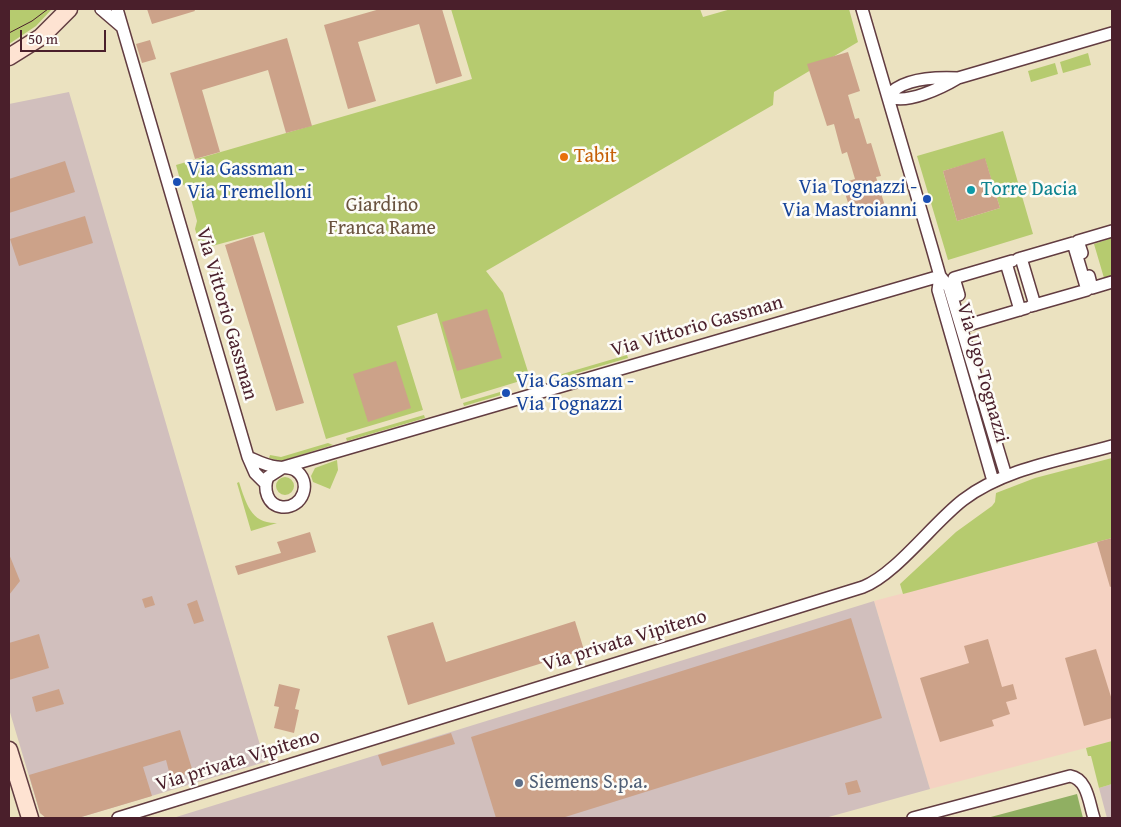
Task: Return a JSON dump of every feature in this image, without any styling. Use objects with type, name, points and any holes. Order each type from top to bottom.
[{"type":"street","points":[[101,9],[123,28]]},
{"type":"street","name":"Via Vittorio Gassman","points":[[118,9],[248,456],[255,473],[266,484]]},
{"type":"street","name":"Via Ugo Tognazzi","points":[[862,9],[940,276],[949,287],[1006,476]]},
{"type":"street","points":[[9,57],[41,37],[71,10]]},
{"type":"street","points":[[888,96],[893,99],[907,98],[940,87],[958,78],[1112,33]]},
{"type":"street","points":[[1112,231],[1078,241],[1092,288],[1112,282]]},
{"type":"street","points":[[1073,243],[1087,290],[968,325],[954,278],[1014,260],[1073,243]]},
{"type":"street","points":[[1014,260],[1028,307]]},
{"type":"street","points":[[1014,260],[1028,307]]},
{"type":"street","name":"Via Vittorio Gassman","points":[[321,456],[310,465],[303,478],[304,493],[299,501],[290,506],[281,506],[272,502],[267,494],[266,484],[271,473],[283,468],[321,456],[940,276]]},
{"type":"street","name":"Via Ugo Tognazzi","points":[[940,276],[938,290],[993,481]]},
{"type":"street","name":"Via privata Vipiteno","points":[[118,818],[872,584],[963,500],[993,481],[1112,446]]},
{"type":"street","points":[[248,456],[265,465],[294,469],[303,478]]},
{"type":"street","points":[[9,750],[30,818]]},
{"type":"street","points":[[912,818],[1063,777],[1077,778],[1084,784],[1094,818]]},
{"type":"shaded area","points":[[69,92],[265,762],[78,818],[46,818],[40,813],[9,709],[9,104]]},
{"type":"shaded area","points":[[1112,538],[1112,741],[930,789],[874,601]]},
{"type":"shaded area","points":[[874,601],[930,789],[825,818],[173,818]]},
{"type":"shaded area","points":[[1112,784],[1112,818],[1107,818],[1099,788]]},
{"type":"green space","points":[[9,9],[52,9],[36,26],[9,44]]},
{"type":"green space","name":"Giardino Franca Rame","points":[[451,9],[700,9],[703,17],[731,9],[849,9],[858,42],[774,92],[773,105],[486,271],[503,293],[530,378],[461,399],[437,313],[397,326],[423,410],[326,439],[264,232],[201,249],[195,229],[197,221],[188,188],[181,183],[176,165],[472,79]]},
{"type":"green space","points":[[1088,53],[1091,65],[1063,73],[1060,62]]},
{"type":"green space","points":[[1055,63],[1058,74],[1031,82],[1028,71]]},
{"type":"green space","points":[[1003,131],[1033,234],[948,260],[917,156]],"holes":[[[985,159],[1000,208],[957,221],[943,171]]]},
{"type":"green space","points":[[1112,238],[1112,275],[1104,278],[1094,244]]},
{"type":"green space","points":[[627,355],[628,358],[553,380],[552,377]]},
{"type":"green space","points":[[500,392],[501,395],[464,406],[463,403]]},
{"type":"green space","points":[[424,415],[425,418],[347,441],[346,438]]},
{"type":"green space","points":[[328,443],[333,445],[281,461],[269,458],[270,455],[281,457]]},
{"type":"green space","points":[[1112,458],[1112,538],[903,594],[900,584],[956,532],[992,506],[995,502],[996,493],[1035,478]]},
{"type":"green space","points":[[337,460],[338,470],[330,489],[313,482],[311,476],[315,468]]},
{"type":"green space","points":[[285,477],[291,480],[294,486],[291,492],[285,495],[279,492],[276,486],[279,480]]},
{"type":"green space","points":[[239,482],[247,504],[255,516],[261,520],[277,523],[251,531],[237,483]]},
{"type":"green space","points":[[1112,741],[1112,784],[1099,788],[1091,756],[1088,756],[1086,748]]},
{"type":"green space","points":[[1077,794],[1083,818],[987,818]]},
{"type":"building","points":[[147,9],[194,9],[195,11],[152,24]]},
{"type":"building","points":[[380,9],[442,9],[462,76],[436,84],[419,24],[358,42],[376,101],[348,109],[324,25]]},
{"type":"building","points":[[287,38],[312,126],[286,133],[268,70],[202,90],[220,152],[195,159],[170,73]]},
{"type":"building","points":[[150,40],[156,59],[142,63],[136,44]]},
{"type":"building","points":[[848,52],[860,91],[848,95],[855,119],[859,118],[867,144],[871,143],[881,176],[876,177],[885,206],[852,216],[842,183],[855,179],[847,152],[842,154],[834,124],[827,126],[807,64]]},
{"type":"building","name":"Torre Dacia","points":[[985,158],[1000,208],[957,221],[943,171]]},
{"type":"building","points":[[65,161],[75,192],[9,213],[9,179]]},
{"type":"building","points":[[85,216],[93,243],[19,266],[10,239]]},
{"type":"building","points":[[253,236],[304,403],[276,411],[225,245]]},
{"type":"building","points":[[487,309],[502,358],[457,371],[442,322]]},
{"type":"building","points":[[396,361],[411,408],[368,422],[353,374]]},
{"type":"building","points":[[310,532],[316,552],[238,575],[235,566],[281,553],[277,542]]},
{"type":"building","points":[[1112,538],[1112,586],[1110,587],[1097,542]]},
{"type":"building","points":[[9,554],[20,581],[9,595]]},
{"type":"building","points":[[152,596],[155,605],[145,608],[142,599]]},
{"type":"building","points":[[197,600],[204,621],[194,624],[187,604]]},
{"type":"building","points":[[851,618],[882,718],[562,818],[496,818],[471,737]]},
{"type":"building","points":[[575,621],[584,650],[408,705],[387,636],[433,622],[446,662]]},
{"type":"building","points":[[39,634],[49,668],[9,680],[9,643]]},
{"type":"building","points":[[988,639],[1002,687],[1013,684],[1017,699],[1006,702],[1010,714],[992,720],[994,726],[940,742],[920,678],[969,663],[964,646]]},
{"type":"building","points":[[1096,649],[1112,700],[1112,718],[1084,726],[1065,658]]},
{"type":"building","points":[[279,684],[300,689],[295,709],[299,710],[294,733],[274,728],[279,707],[274,706]]},
{"type":"building","points":[[59,689],[64,704],[36,712],[32,697]]},
{"type":"building","points":[[180,730],[193,772],[171,779],[166,760],[143,767],[152,796],[78,818],[46,818],[40,813],[29,775]]},
{"type":"building","points":[[451,733],[455,744],[382,766],[378,755]]},
{"type":"building","points":[[857,780],[861,792],[848,795],[845,783]]},
{"type":"tram line","points":[[9,33],[32,21],[48,9]]},
{"type":"place","name":"Tabit","points":[[564,157]]},
{"type":"place","name":"Via Gassman - Via Tremelloni","points":[[177,182]]},
{"type":"place","name":"Torre Dacia","points":[[971,190]]},
{"type":"place","name":"Via Tognazzi - Via Mastroianni","points":[[927,199]]},
{"type":"place","name":"Via Gassman - Via Tognazzi","points":[[506,393]]},
{"type":"place","name":"Siemens S.p.a.","points":[[519,783]]}]
